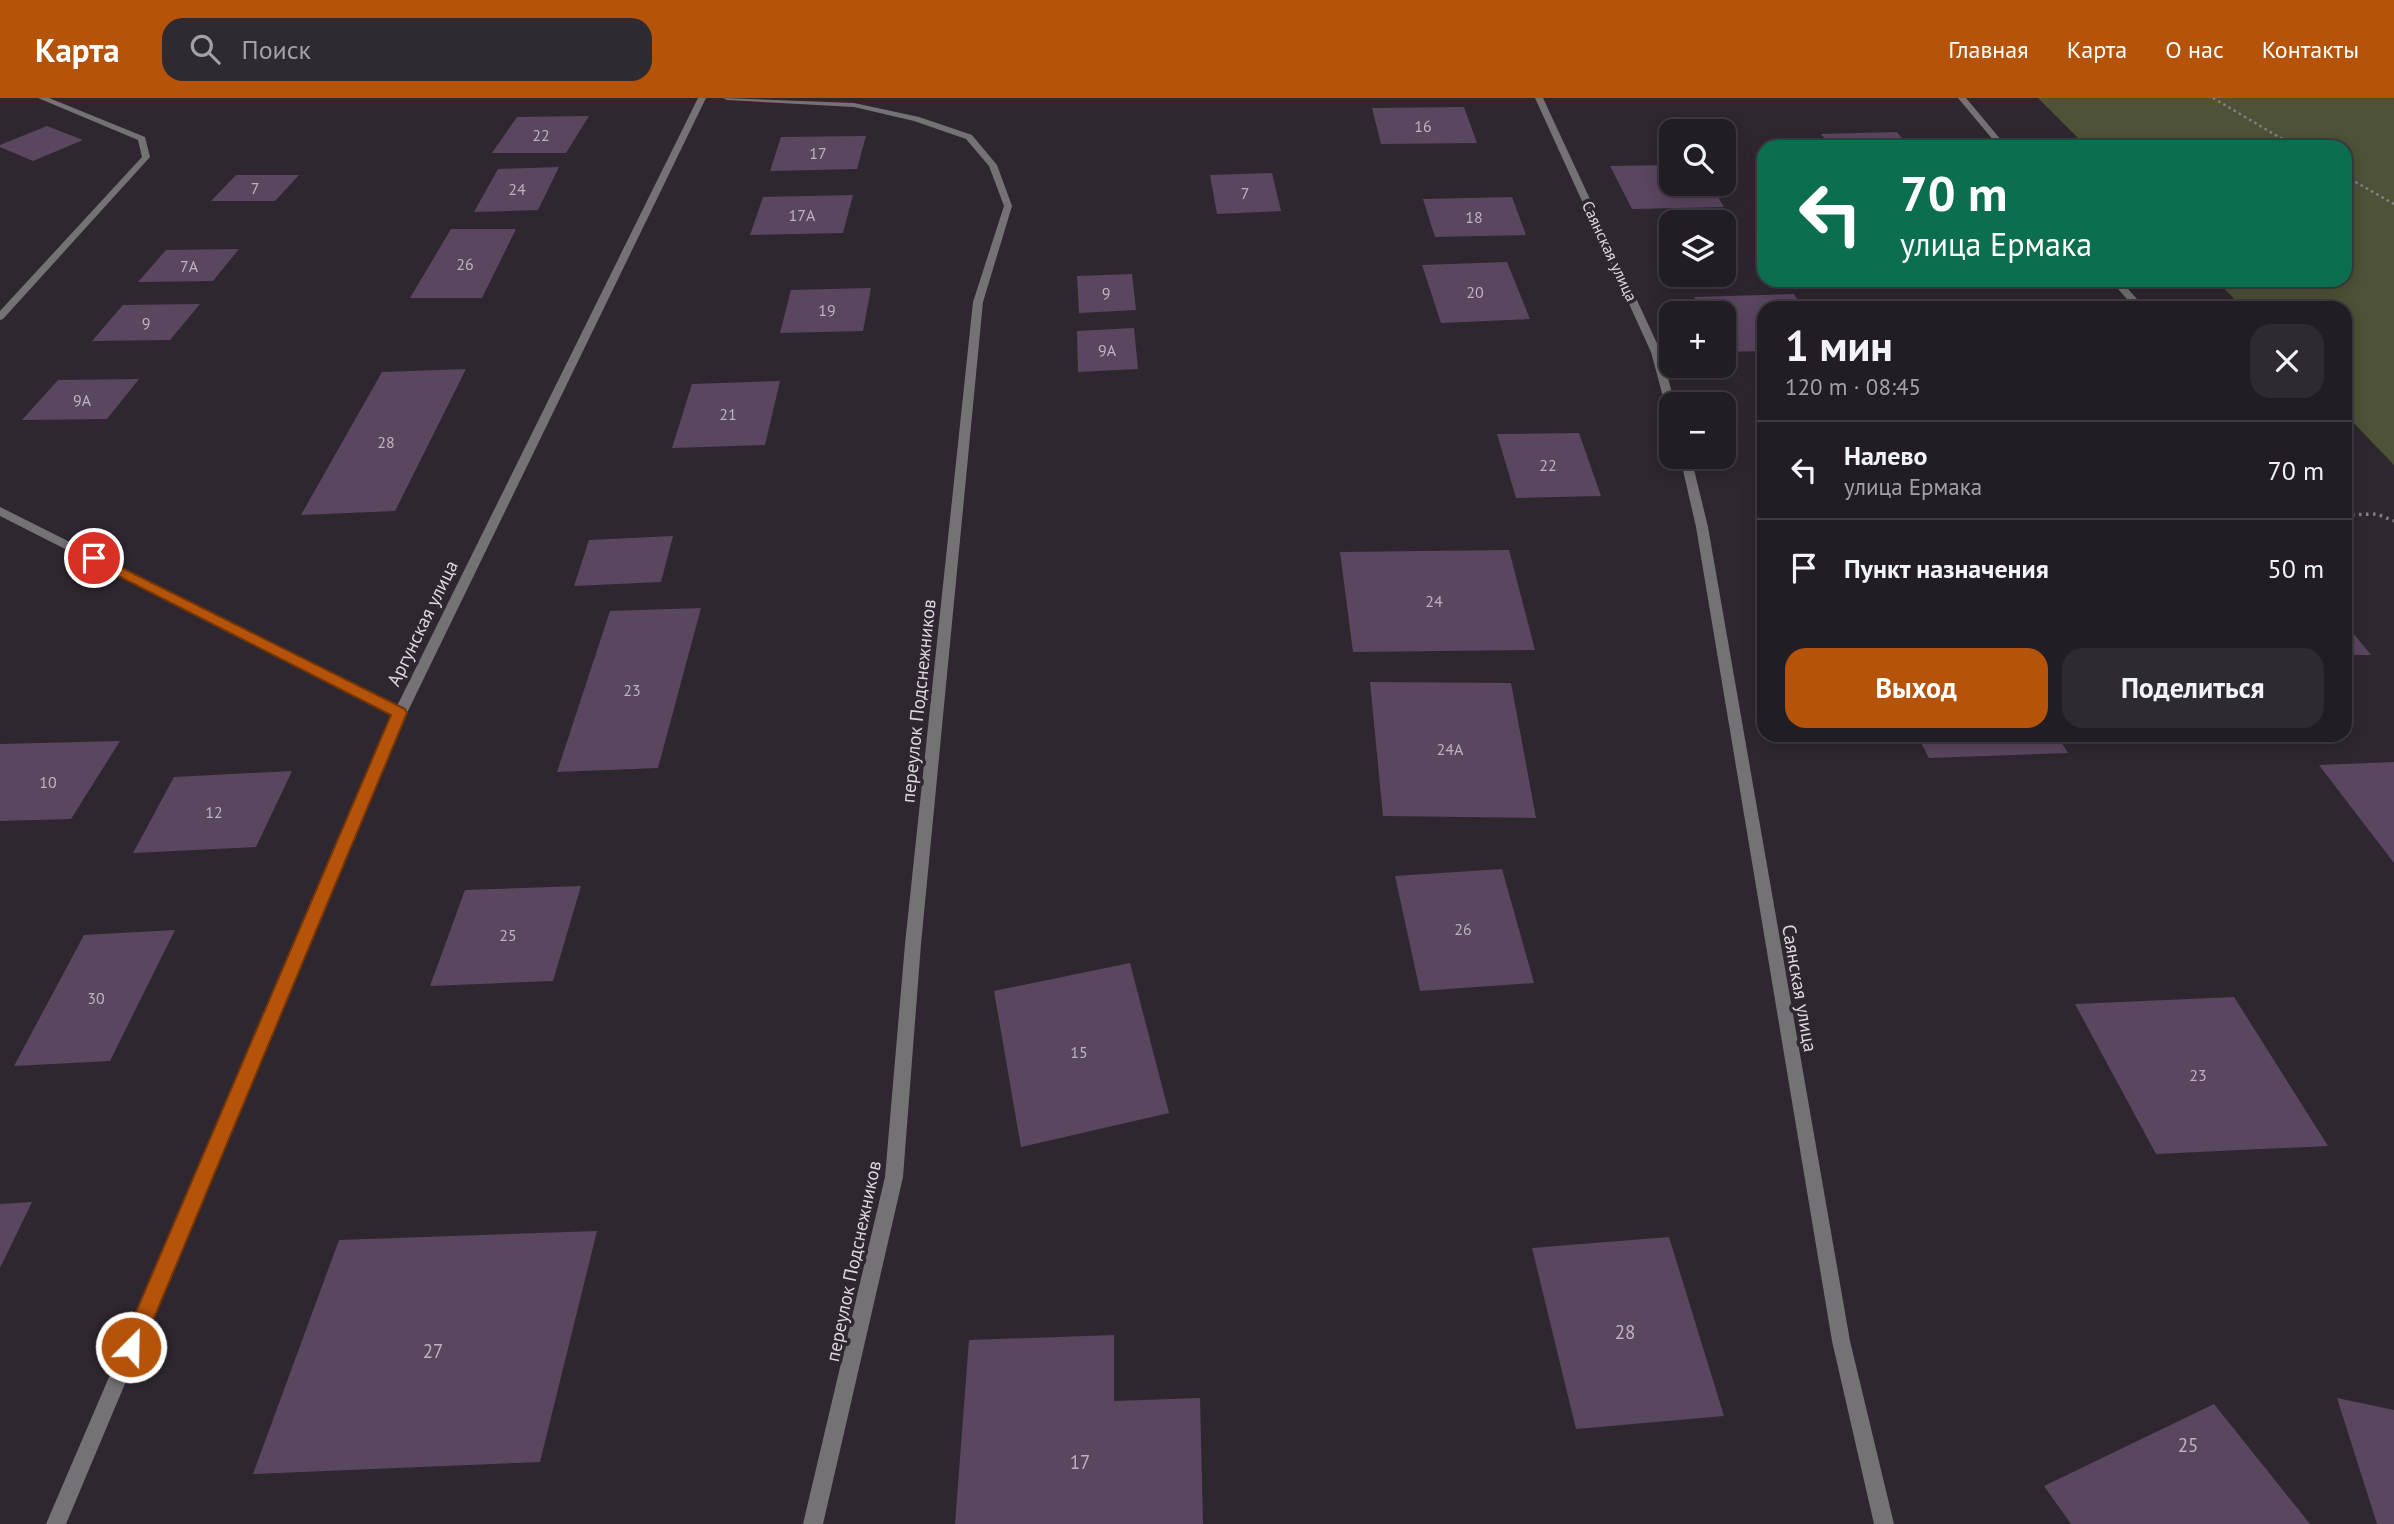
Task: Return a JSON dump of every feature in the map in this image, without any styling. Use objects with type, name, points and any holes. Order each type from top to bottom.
[{"type":"street","points":[[0,317],[146,157],[142,139],[42,98]]},
{"type":"street","name":"Аргунская улица","points":[[56,1524],[400,713],[702,98]]},
{"type":"street","name":"переулок Подснежников","points":[[727,98],[854,105],[916,119],[969,137],[993,165],[1008,206],[978,302],[915,930],[894,1177],[813,1524]]},
{"type":"street","name":"Саянская улица","points":[[1539,98],[1656,352],[1667,392]]},
{"type":"street","points":[[1962,98],[1997,140]]},
{"type":"street","points":[[2121,287],[2134,301]]},
{"type":"street","name":"Саянская улица","points":[[1688,469],[1705,541],[1841,1340],[1884,1524]]},
{"type":"street","points":[[0,510],[400,713]]},
{"type":"path","points":[[2213,98],[2284,140]]},
{"type":"path","points":[[2352,180],[2394,204]]},
{"type":"path","points":[[2352,515],[2377,514],[2394,521]]},
{"type":"green space","points":[[2038,98],[2394,98],[2394,465],[2352,421],[2352,301],[2236,301],[2223,287],[2352,287],[2352,140],[2080,140]]},
{"type":"building","points":[[1464,107],[1477,143],[1381,144],[1372,108]]},
{"type":"building","points":[[589,116],[566,153],[492,153],[517,117]]},
{"type":"building","points":[[47,126],[83,140],[33,161],[0,147],[0,145]]},
{"type":"building","points":[[1897,132],[1903,140],[1826,140],[1821,134]]},
{"type":"building","points":[[866,136],[857,169],[770,171],[781,137]]},
{"type":"building","points":[[1659,165],[1659,196],[1717,196],[1724,207],[1632,209],[1610,166]]},
{"type":"building","points":[[559,167],[538,210],[474,212],[498,169]]},
{"type":"building","points":[[1272,173],[1281,211],[1217,214],[1210,175]]},
{"type":"building","points":[[236,175],[299,175],[275,201],[211,201]]},
{"type":"building","points":[[853,195],[843,233],[750,235],[763,197]]},
{"type":"building","points":[[1512,197],[1526,235],[1435,237],[1423,199]]},
{"type":"building","points":[[451,229],[516,229],[482,298],[410,298]]},
{"type":"building","points":[[239,249],[213,281],[138,282],[166,250]]},
{"type":"building","points":[[1507,262],[1530,319],[1441,323],[1422,265]]},
{"type":"building","points":[[1132,274],[1136,310],[1079,313],[1077,276]]},
{"type":"building","points":[[871,288],[863,331],[780,333],[791,290]]},
{"type":"building","points":[[1794,294],[1798,301],[1757,301],[1757,351],[1736,352],[1736,301],[1696,301],[1694,297]]},
{"type":"building","points":[[200,304],[170,340],[92,341],[123,305]]},
{"type":"building","points":[[1134,328],[1138,369],[1078,372],[1077,331]]},
{"type":"building","points":[[466,369],[395,511],[301,515],[382,372]]},
{"type":"building","points":[[139,379],[107,419],[22,420],[58,380]]},
{"type":"building","points":[[780,381],[765,445],[672,448],[692,384]]},
{"type":"building","points":[[1579,433],[1601,496],[1516,498],[1497,434]]},
{"type":"building","points":[[673,536],[661,582],[574,586],[589,540]]},
{"type":"building","points":[[1509,550],[1535,650],[1353,652],[1340,552]]},
{"type":"building","points":[[701,608],[658,768],[557,772],[610,611]]},
{"type":"building","points":[[2352,632],[2371,655],[2352,655]]},
{"type":"building","points":[[1370,682],[1511,683],[1536,818],[1383,816]]},
{"type":"building","points":[[120,741],[71,819],[0,821],[0,744]]},
{"type":"building","points":[[1921,742],[2061,742],[2068,753],[1929,758]]},
{"type":"building","points":[[2394,762],[2394,863],[2319,765]]},
{"type":"building","points":[[292,771],[256,847],[133,853],[174,777]]},
{"type":"building","points":[[1502,869],[1534,983],[1420,991],[1395,876]]},
{"type":"building","points":[[581,886],[553,981],[430,986],[465,890]]},
{"type":"building","points":[[175,930],[110,1061],[14,1066],[84,935]]},
{"type":"building","points":[[1130,963],[1169,1113],[1021,1147],[994,991]]},
{"type":"building","points":[[2234,997],[2328,1146],[2156,1154],[2075,1004]]},
{"type":"building","points":[[32,1202],[0,1268],[0,1204]]},
{"type":"building","points":[[597,1231],[540,1462],[253,1474],[339,1240]]},
{"type":"building","points":[[1669,1237],[1724,1416],[1576,1429],[1532,1248]]},
{"type":"building","points":[[1114,1335],[1114,1401],[1200,1398],[1203,1524],[955,1524],[969,1340]]},
{"type":"building","points":[[2337,1398],[2394,1410],[2394,1524],[2377,1524]]},
{"type":"building","points":[[2214,1404],[2310,1524],[2071,1524],[2044,1486]]},
{"type":"route","points":[[94,558],[400,713],[131,1347]]}]
